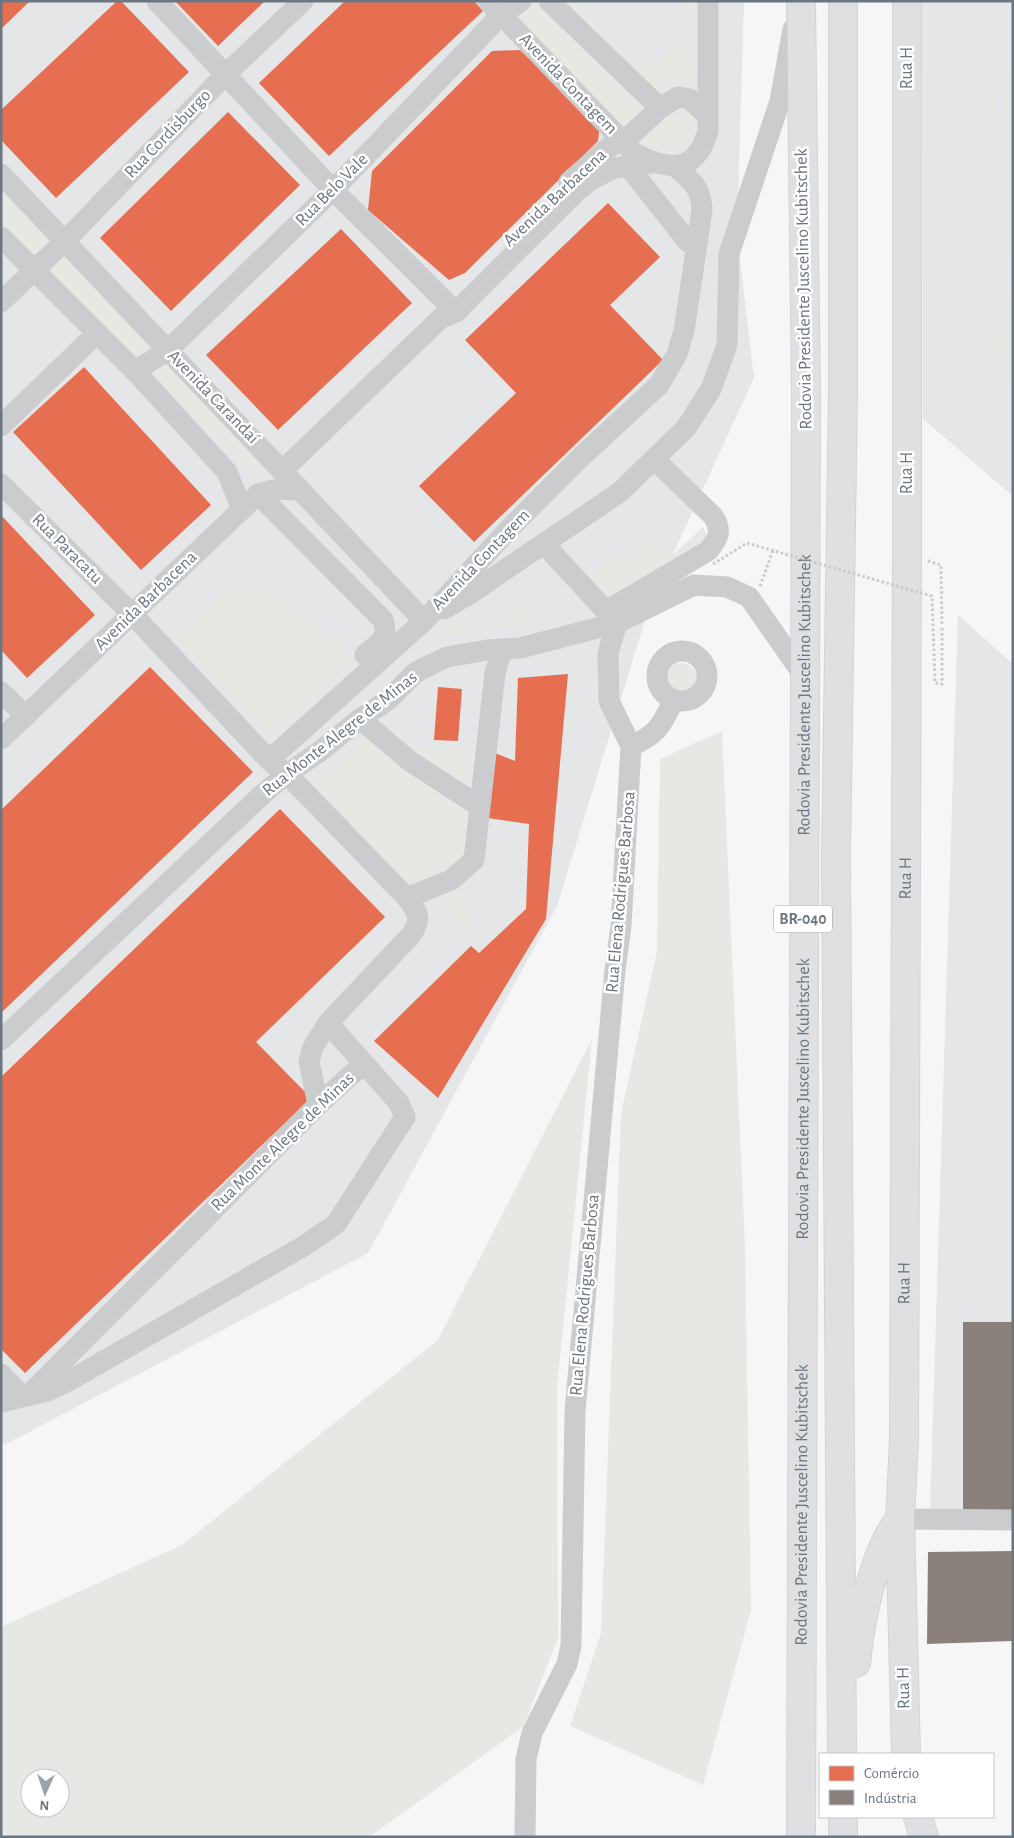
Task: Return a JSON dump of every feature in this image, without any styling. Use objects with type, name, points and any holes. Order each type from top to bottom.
[{"type":"main road","name":"Rodovia Presidente Juscelino Kubitschek","points":[[799,1],[806,396],[800,1837]]},
{"type":"main road","name":"Rodovia Presidente Juscelino Kubitschek","points":[[843,1],[843,392],[836,856],[844,1753]]},
{"type":"main road","name":"Rua H","points":[[906,1753],[900,1518],[904,1430],[907,1]]},
{"type":"main road","points":[[844,1753],[853,1706],[858,1640],[871,1581],[884,1544],[900,1518]]},
{"type":"main road","points":[[789,1837],[800,1781]]},
{"type":"main road","points":[[843,1818],[843,1837]]},
{"type":"main road","points":[[918,1818],[924,1837]]},
{"type":"street","points":[[157,1],[448,311]]},
{"type":"street","name":"Rua Cordisburgo","points":[[1,302],[65,241],[225,75],[303,1]]},
{"type":"street","name":"Rua Belo Vale","points":[[135,371],[168,350],[333,190],[494,8],[521,1]]},
{"type":"street","points":[[549,1],[660,108]]},
{"type":"street","points":[[675,166],[695,158],[704,146],[708,131],[708,1]]},
{"type":"street","points":[[424,621],[468,595],[620,492],[686,428],[711,389],[727,345],[729,254],[780,101],[799,1]]},
{"type":"street","name":"Avenida Contagem","points":[[269,760],[368,662],[424,621],[581,457],[659,385],[677,354],[684,332],[702,210],[697,187],[675,166],[652,162],[634,153],[494,8]]},
{"type":"street","name":"Avenida Barbacena","points":[[448,311],[570,180],[608,148],[630,136],[660,108],[678,98],[690,100],[708,116]]},
{"type":"street","name":"Avenida Contagem","points":[[578,190],[602,173],[614,168],[652,162]]},
{"type":"street","points":[[628,166],[688,242]]},
{"type":"street","name":"Avenida Carandaí","points":[[1,174],[424,621]]},
{"type":"street","name":"Avenida Barbacena","points":[[283,470],[448,311],[578,190]]},
{"type":"street","points":[[1,237],[135,371],[227,472],[242,509]]},
{"type":"street","points":[[1,426],[97,333]]},
{"type":"street","points":[[612,617],[708,551],[719,534],[719,524],[713,516],[654,459]]},
{"type":"street","name":"Rua Paracatu","points":[[1,484],[132,614],[269,760]]},
{"type":"street","points":[[302,491],[275,489],[258,494],[384,620],[387,630],[385,636],[368,662]]},
{"type":"street","name":"Avenida Barbacena","points":[[1,739],[258,494]]},
{"type":"street","points":[[336,527],[346,562],[359,596]]},
{"type":"street","points":[[544,544],[612,617]]},
{"type":"street","points":[[612,617],[694,586],[727,587],[749,596],[804,676]]},
{"type":"street","name":"Rua Monte Alegre de Minas","points":[[1,1040],[264,793],[287,774],[320,752],[360,719],[388,700],[415,673],[447,657],[520,648],[612,617]]},
{"type":"street","name":"Rua Elena Rodrigues Barbosa","points":[[525,1837],[526,1759],[532,1733],[567,1664],[570,1646],[575,1411],[614,980],[621,926],[631,746],[609,701],[608,653],[612,617]]},
{"type":"street","points":[[407,898],[451,880],[474,860],[495,673],[502,649]]},
{"type":"street","points":[[1,692],[26,716]]},
{"type":"street","points":[[631,746],[645,740],[659,729],[674,700]]},
{"type":"street","points":[[360,719],[411,762],[480,806]]},
{"type":"street","points":[[269,760],[287,774],[407,898],[417,912],[419,922],[412,934],[328,1023],[313,1047],[309,1061],[318,1105]]},
{"type":"street","points":[[328,1023],[363,1064]]},
{"type":"street","name":"Rua Monte Alegre de Minas","points":[[1,1402],[48,1391],[68,1382],[302,1247],[336,1224],[404,1117],[399,1103],[363,1064],[318,1105],[26,1395]]},
{"type":"street","points":[[1,1374],[26,1395]]},
{"type":"street","points":[[900,1518],[1013,1520]]},
{"type":"path","points":[[713,564],[748,543],[932,596],[935,683],[942,684],[940,565],[907,554]]},
{"type":"path","points":[[762,584],[773,550]]},
{"type":"shaded area","points":[[1,1],[744,1],[737,234],[754,378],[650,604],[557,906],[368,1253],[10,1442],[1,1445]]},
{"type":"shaded area","points":[[499,1],[538,1],[642,110],[675,109],[693,114],[700,132],[694,152],[669,158],[641,150]]},
{"type":"shaded area","points":[[560,1],[577,1],[609,43],[630,65],[658,63],[680,49],[685,1],[700,1],[699,69],[673,92],[647,93]]},
{"type":"shaded area","points":[[922,1],[1013,1],[1013,496],[923,419]]},
{"type":"shaded area","points":[[1013,62],[1013,259],[994,255],[1005,79]]},
{"type":"shaded area","points":[[1,184],[270,472],[266,477],[256,479],[246,470],[1,222]]},
{"type":"shaded area","points":[[1013,282],[1013,392],[989,347]]},
{"type":"shaded area","points":[[703,527],[708,540],[620,594],[596,595],[590,584],[592,578],[596,572],[612,560],[656,536],[673,555]]},
{"type":"shaded area","points":[[242,586],[269,586],[350,658],[277,730],[323,777],[376,730],[410,748],[476,748],[467,934],[380,853],[172,634]]},
{"type":"shaded area","points":[[563,596],[568,610],[513,626],[430,637],[467,617],[524,608]]},
{"type":"shaded area","points":[[958,615],[1013,664],[1013,1510],[930,1510]]},
{"type":"shaded area","points":[[681,663],[692,667],[696,678],[692,689],[681,693],[670,689],[666,678],[670,667]]},
{"type":"shaded area","points":[[722,731],[745,1247],[751,1610],[703,1785],[570,1726],[601,1633],[621,1113],[657,952],[660,759]]},
{"type":"shaded area","points":[[592,1039],[557,1388],[558,1638],[523,1727],[369,1837],[1,1837],[1,1627],[182,1545],[438,1340]]},
{"type":"building: Comércio","points":[[1,1],[30,1],[1,29]]},
{"type":"building: Comércio","points":[[117,1],[121,1],[189,72],[56,198],[1,140],[1,110]]},
{"type":"building: Comércio","points":[[175,1],[265,1],[218,46]]},
{"type":"building: Comércio","points":[[345,1],[474,1],[483,11],[329,156],[259,83]]},
{"type":"building: Comércio","points":[[520,50],[600,125],[598,141],[465,273],[449,280],[368,210],[372,171],[492,51]]},
{"type":"building: Comércio","points":[[228,112],[300,185],[171,311],[100,238]]},
{"type":"building: Comércio","points":[[608,203],[660,257],[610,305],[663,360],[474,542],[419,486],[516,393],[465,340]]},
{"type":"building: Comércio","points":[[341,229],[412,303],[278,430],[206,355]]},
{"type":"building: Comércio","points":[[84,367],[211,505],[141,570],[13,432]]},
{"type":"building: Comércio","points":[[1,515],[95,615],[27,678],[1,650]]},
{"type":"building: Comércio","points":[[150,667],[253,772],[1,1013],[1,810]]},
{"type":"building: Comércio","points":[[568,674],[546,919],[438,1098],[374,1041],[471,946],[479,953],[526,909],[529,824],[488,818],[495,753],[515,761],[518,678]]},
{"type":"building: Comércio","points":[[438,687],[462,689],[458,741],[434,740]]},
{"type":"building: Comércio","points":[[280,809],[385,917],[256,1042],[311,1098],[25,1373],[1,1349],[1,1077]]},
{"type":"building: Indústria","points":[[963,1322],[1013,1322],[1013,1510],[963,1510]]},
{"type":"building: Indústria","points":[[1013,1551],[1013,1641],[927,1644],[928,1552]]}]
